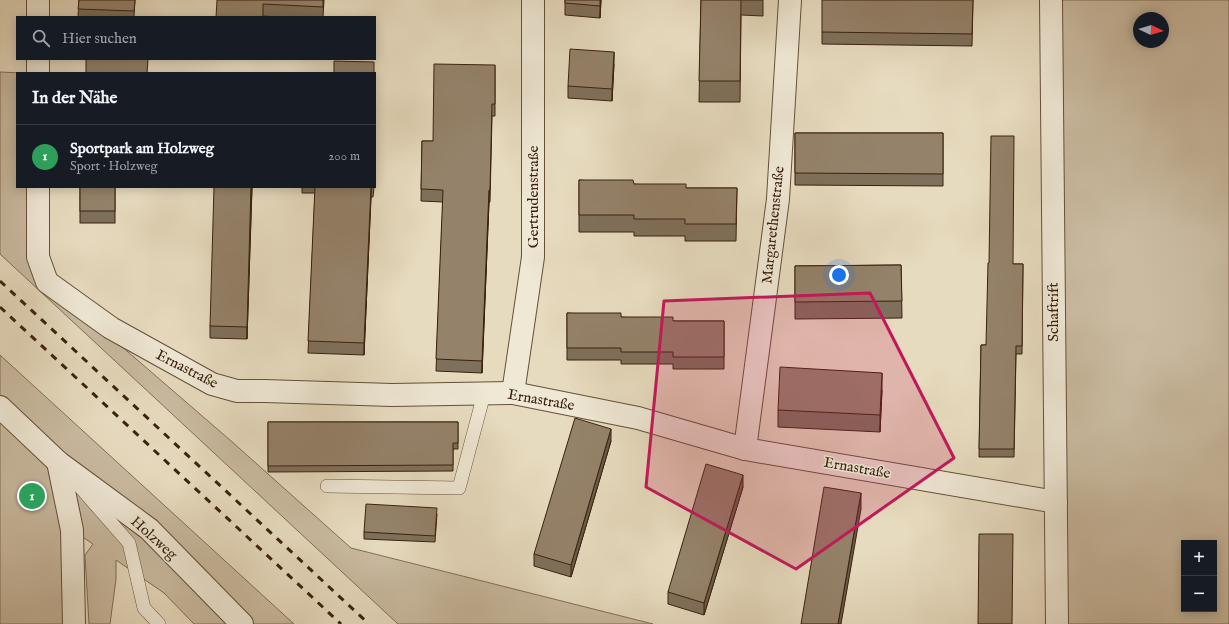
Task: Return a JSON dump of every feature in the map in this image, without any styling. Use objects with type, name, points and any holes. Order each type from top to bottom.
[{"type":"street","points":[[38,0],[38,16]]},
{"type":"street","name":"Gertrudenstraße","points":[[513,393],[533,257],[533,0]]},
{"type":"street","name":"Margarethenstraße","points":[[745,449],[778,199],[790,0]]},
{"type":"street","name":"Schaftrift","points":[[1051,0],[1057,624]]},
{"type":"street","points":[[38,60],[38,72]]},
{"type":"street","name":"Ernastraße","points":[[38,188],[38,257],[48,282],[111,328],[212,384],[237,391],[392,395],[513,393],[638,418],[745,449],[1056,502]]},
{"type":"street","name":"Holzweg","points":[[0,407],[58,462],[149,530],[242,624]]},
{"type":"street","points":[[58,462],[72,530],[74,624]]},
{"type":"lane","points":[[327,486],[459,488],[484,394]]},
{"type":"lane","points":[[58,462],[129,543],[144,608],[159,624]]},
{"type":"highlighted area","points":[[870,293],[954,458],[796,569],[646,487],[664,301]]},
{"type":"shaded area","points":[[1051,0],[1229,0],[1229,624],[1057,624]]},
{"type":"shaded area","points":[[0,72],[16,73],[16,188],[38,188],[47,282],[230,440],[351,548],[653,624],[398,624],[0,254]]},
{"type":"shaded area","points":[[0,355],[294,624],[194,624],[164,593],[116,560],[116,579],[110,624],[89,624],[85,555],[93,544],[72,530],[74,624],[0,624]]},
{"type":"building","points":[[79,0],[135,0],[134,11],[78,9]]},
{"type":"building","points":[[217,0],[323,0],[323,7],[263,4],[263,16],[216,16]]},
{"type":"building","points":[[565,0],[600,0],[600,6],[565,3]]},
{"type":"building","points":[[701,0],[741,0],[740,81],[699,81]]},
{"type":"building","points":[[822,0],[973,0],[972,34],[822,32]]},
{"type":"building","points":[[570,49],[614,52],[612,89],[568,86]]},
{"type":"building","points":[[86,60],[148,60],[147,72],[86,72]]},
{"type":"building","points":[[334,61],[374,62],[374,72],[334,72]]},
{"type":"building","points":[[434,64],[495,65],[495,104],[492,104],[490,190],[482,361],[436,359],[443,190],[421,189],[422,141],[433,141]]},
{"type":"building","points":[[795,133],[943,133],[943,174],[795,173]]},
{"type":"building","points":[[991,136],[1014,136],[1013,264],[1023,264],[1022,346],[1016,346],[1014,449],[979,449],[981,345],[986,345]]},
{"type":"building","points":[[579,180],[633,180],[634,184],[686,184],[686,188],[737,188],[736,224],[685,224],[685,219],[634,219],[634,215],[579,215]]},
{"type":"building","points":[[80,188],[115,188],[115,211],[80,211]]},
{"type":"building","points":[[214,188],[251,188],[247,327],[210,326]]},
{"type":"building","points":[[315,188],[371,188],[364,343],[308,341]]},
{"type":"building","points":[[901,265],[902,301],[795,302],[795,266]]},
{"type":"building","points":[[567,313],[621,313],[621,317],[673,317],[673,321],[724,321],[724,357],[673,357],[673,352],[621,352],[621,348],[567,348]]},
{"type":"building","points":[[780,367],[882,373],[880,415],[778,410]]},
{"type":"building","points":[[575,418],[611,429],[571,565],[534,554]]},
{"type":"building","points":[[268,422],[458,422],[458,443],[453,443],[453,465],[268,466]]},
{"type":"building","points":[[706,464],[743,475],[704,603],[668,592]]},
{"type":"building","points":[[824,487],[861,493],[838,624],[801,624]]},
{"type":"building","points":[[366,504],[437,508],[435,536],[364,532]]},
{"type":"building","points":[[979,534],[1013,534],[1012,624],[978,624]]},
{"type":"railway","points":[[0,281],[369,624]]},
{"type":"railway","points":[[0,307],[341,624]]},
{"type":"place","name":"Sportpark am Holzweg","points":[[32,496]]}]
